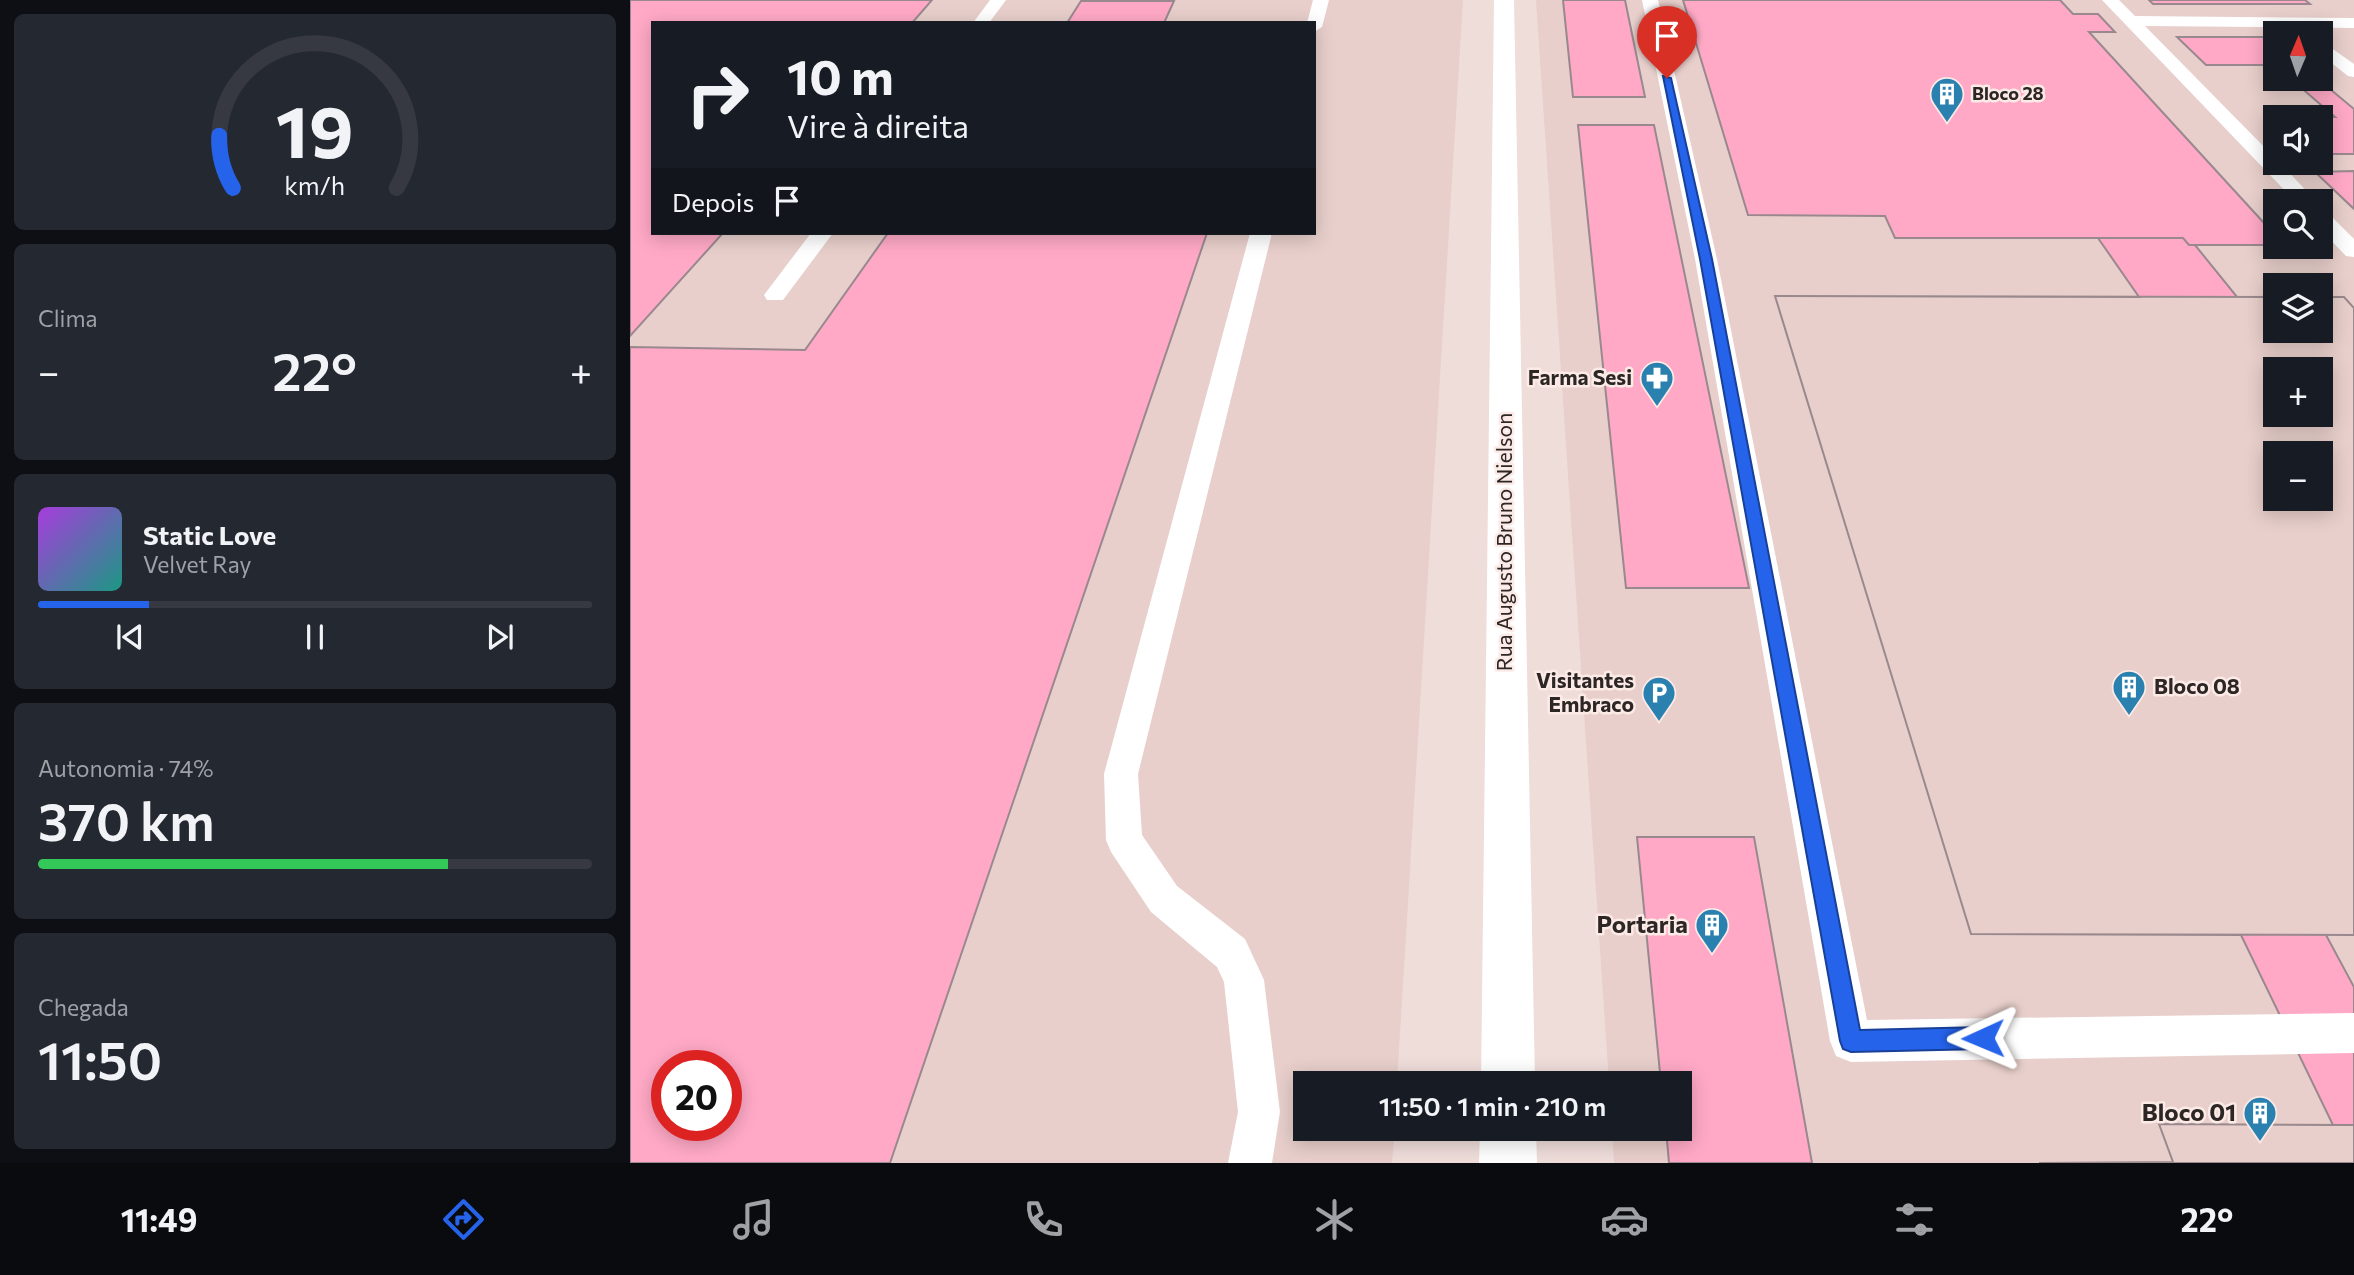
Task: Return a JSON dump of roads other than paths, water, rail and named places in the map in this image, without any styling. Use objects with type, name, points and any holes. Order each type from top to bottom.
[{"type":"main road","name":"Rua Augusto Bruno Nielson","points":[[1504,0],[1508,1071]]},
{"type":"main road","points":[[1508,1141],[1508,1163]]},
{"type":"lane","points":[[982,21],[998,0]]},
{"type":"lane","points":[[1316,21],[1321,0]]},
{"type":"lane","points":[[1650,0],[1706,259],[1851,1041],[2354,1033]]},
{"type":"lane","points":[[2109,0],[2294,189]]},
{"type":"lane","points":[[2131,21],[2263,22]]},
{"type":"lane","points":[[2333,23],[2354,23]]},
{"type":"lane","points":[[2333,55],[2354,72]]},
{"type":"lane","points":[[2333,229],[2354,251]]},
{"type":"lane","points":[[775,295],[820,235]]},
{"type":"lane","points":[[1250,1163],[1259,1112],[1244,980],[1231,953],[1164,899],[1125,840],[1121,774],[1260,235]]},
{"type":"place","name":"Bloco 28","points":[[1947,124]]},
{"type":"place","name":"Farma Sesi","points":[[1657,408]]},
{"type":"place","name":"Bloco 08","points":[[2129,717]]},
{"type":"place","name":"Visitantes Embraco","points":[[1659,723]]},
{"type":"place","name":"Portaria","points":[[1712,955]]},
{"type":"place","name":"Bloco 01","points":[[2260,1143]]}]
